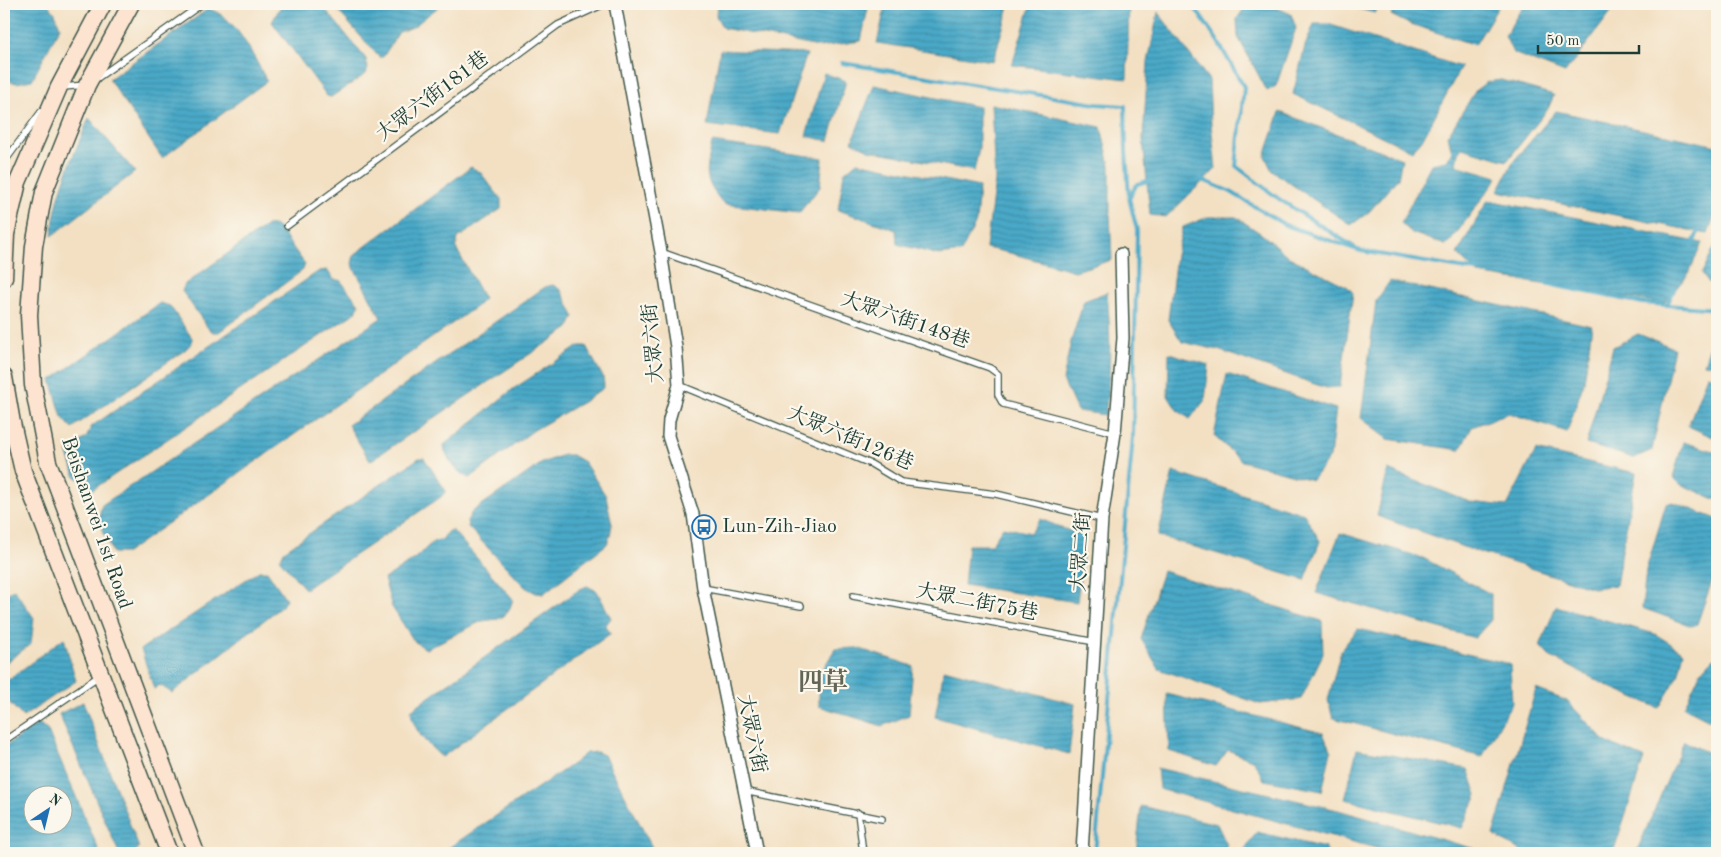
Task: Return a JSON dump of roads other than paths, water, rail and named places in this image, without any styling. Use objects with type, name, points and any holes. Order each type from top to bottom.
[{"type":"street","points":[[4,278],[6,234],[18,182],[59,87],[103,4]]},
{"type":"street","name":"Beishanwei 1st Road","points":[[131,4],[87,85],[44,192],[34,246],[28,315],[33,384],[48,462],[196,853]]},
{"type":"street","name":"大眾六街","points":[[616,4],[661,252],[676,347],[679,385],[669,420],[668,436],[694,514],[704,588],[743,791],[757,853]]},
{"type":"street","name":"大眾二街","points":[[1082,853],[1102,519],[1115,433],[1123,338],[1121,254]]},
{"type":"street","points":[[4,377],[23,470],[169,853]]},
{"type":"street","points":[[52,546],[77,537]]},
{"type":"street","points":[[140,776],[163,766]]},
{"type":"lane","points":[[4,159],[8,157],[59,87],[87,85],[202,4]]},
{"type":"lane","name":"大眾六街181巷","points":[[287,226],[558,25],[604,4]]},
{"type":"lane","name":"大眾六街148巷","points":[[661,252],[990,368],[998,374],[998,395],[1003,404],[1115,433]]},
{"type":"lane","name":"大眾六街126巷","points":[[679,385],[871,464],[901,482],[996,494],[1102,519]]},
{"type":"lane","points":[[704,588],[801,606]]},
{"type":"lane","name":"大眾二街75巷","points":[[853,596],[1095,642]]},
{"type":"lane","points":[[4,742],[101,675]]},
{"type":"lane","points":[[743,791],[882,819]]},
{"type":"lane","points":[[858,814],[863,853]]},
{"type":"water","points":[[4,4],[48,4],[55,13],[60,27],[32,80],[17,83],[8,81],[4,75]]},
{"type":"water","points":[[282,4],[321,4],[366,59],[368,68],[366,74],[331,97],[327,96],[272,22]]},
{"type":"water","points":[[332,4],[442,4],[413,27],[399,32],[383,57],[379,57]]},
{"type":"water","points":[[718,4],[869,4],[861,41],[819,47],[723,28],[716,16]]},
{"type":"water","points":[[886,4],[1010,4],[993,61],[877,43]]},
{"type":"water","points":[[1031,4],[1129,4],[1127,79],[1012,65]]},
{"type":"water","points":[[1247,4],[1268,4],[1291,14],[1296,28],[1276,86],[1267,91],[1238,37],[1237,19]]},
{"type":"water","points":[[1340,4],[1381,4],[1375,13]]},
{"type":"water","points":[[1398,4],[1500,4],[1475,45],[1405,22],[1391,15]]},
{"type":"water","points":[[1524,4],[1617,4],[1565,73],[1513,53],[1505,36]]},
{"type":"water","points":[[208,9],[218,13],[236,28],[267,81],[162,158],[109,79]]},
{"type":"water","points":[[1158,12],[1209,80],[1216,169],[1166,217],[1150,215],[1143,139],[1148,62]]},
{"type":"water","points":[[1314,24],[1328,24],[1461,67],[1422,140],[1412,151],[1293,94],[1305,46]]},
{"type":"water","points":[[720,50],[807,54],[780,134],[707,125]]},
{"type":"water","points":[[824,73],[846,81],[829,141],[806,136]]},
{"type":"water","points":[[1501,80],[1554,95],[1548,109],[1507,161],[1462,148],[1458,152],[1456,165],[1498,177],[1450,242],[1445,245],[1412,233],[1401,223],[1431,164],[1446,161],[1452,153],[1448,135],[1476,90],[1487,82]]},
{"type":"water","points":[[874,85],[979,107],[979,149],[974,171],[869,150],[852,142]]},
{"type":"water","points":[[991,104],[1101,127],[1110,165],[1112,260],[1075,271],[986,248],[995,180]]},
{"type":"water","points":[[1556,111],[1717,146],[1717,210],[1708,234],[1498,191],[1513,162]]},
{"type":"water","points":[[1280,112],[1402,159],[1398,178],[1369,212],[1351,225],[1272,171],[1265,156]]},
{"type":"water","points":[[89,118],[135,172],[52,236],[61,190]]},
{"type":"water","points":[[712,142],[823,158],[820,187],[799,213],[724,204],[709,182],[707,168]]},
{"type":"water","points":[[857,162],[979,187],[976,222],[961,252],[939,255],[897,244],[896,230],[838,210],[844,173]]},
{"type":"water","points":[[471,167],[480,172],[501,199],[501,209],[458,238],[456,248],[484,299],[477,306],[126,553],[113,553],[101,524],[100,512],[102,505],[381,318],[352,264],[354,255]]},
{"type":"water","points":[[1488,200],[1702,243],[1689,273],[1664,303],[1478,274],[1457,254]]},
{"type":"water","points":[[1208,217],[1236,217],[1263,235],[1289,257],[1348,287],[1353,293],[1340,387],[1326,388],[1218,350],[1182,342],[1168,320],[1176,255],[1183,227]]},
{"type":"water","points":[[274,225],[280,230],[305,264],[303,270],[219,332],[213,332],[208,328],[182,291],[185,284],[266,226]]},
{"type":"water","points":[[1717,241],[1717,284],[1709,283],[1702,273]]},
{"type":"water","points":[[327,270],[334,280],[340,280],[359,304],[356,312],[92,490],[75,476],[67,450],[86,438],[92,426],[319,271]]},
{"type":"water","points":[[1390,281],[1592,326],[1584,382],[1567,432],[1509,413],[1472,427],[1460,450],[1388,439],[1361,418],[1376,301]]},
{"type":"water","points":[[553,285],[561,290],[574,316],[569,328],[370,461],[348,425],[545,287]]},
{"type":"water","points":[[1107,292],[1110,354],[1105,415],[1077,411],[1063,380],[1071,341],[1084,301]]},
{"type":"water","points":[[160,303],[170,306],[192,338],[192,343],[185,350],[72,428],[62,417],[51,380]]},
{"type":"water","points":[[1638,334],[1674,348],[1652,450],[1634,458],[1586,444],[1613,347]]},
{"type":"water","points":[[1712,339],[1717,339],[1717,365],[1704,364]]},
{"type":"water","points":[[579,346],[586,346],[603,377],[604,385],[602,389],[534,430],[470,478],[461,474],[449,460],[444,445],[513,389]]},
{"type":"water","points":[[1169,353],[1209,365],[1205,400],[1190,419],[1177,410],[1168,396]]},
{"type":"water","points":[[1227,374],[1336,409],[1330,457],[1312,480],[1242,461],[1214,436]]},
{"type":"water","points":[[1707,375],[1717,377],[1717,439],[1688,426]]},
{"type":"water","points":[[1683,442],[1717,452],[1717,500],[1680,484],[1673,477]]},
{"type":"water","points":[[1536,450],[1636,473],[1616,585],[1593,588],[1469,549],[1377,516],[1388,470],[1470,502],[1507,506]]},
{"type":"water","points":[[563,455],[572,455],[584,462],[606,496],[612,524],[610,536],[607,544],[543,594],[536,593],[525,587],[468,527],[467,521],[472,512],[542,463]]},
{"type":"water","points":[[419,458],[424,458],[446,491],[441,497],[305,589],[280,560],[284,551]]},
{"type":"water","points":[[1173,472],[1304,514],[1320,541],[1305,580],[1158,536]]},
{"type":"water","points":[[1673,502],[1717,519],[1717,567],[1697,624],[1692,626],[1642,608],[1646,570],[1666,504]]},
{"type":"water","points":[[1040,519],[1085,537],[1077,602],[964,585],[968,545],[991,545],[1003,527],[1031,533]]},
{"type":"water","points":[[448,531],[453,531],[513,599],[510,608],[504,616],[498,619],[482,621],[426,649],[414,641],[392,607],[384,579],[413,560],[434,541],[442,540]]},
{"type":"water","points":[[1340,533],[1423,558],[1491,594],[1491,620],[1475,638],[1316,593]]},
{"type":"water","points":[[259,571],[267,571],[286,599],[282,606],[172,693],[160,685],[154,689],[141,649]]},
{"type":"water","points":[[1163,571],[1322,621],[1323,654],[1301,699],[1260,704],[1159,669],[1141,639]]},
{"type":"water","points":[[587,586],[597,591],[611,618],[605,626],[611,633],[442,757],[426,742],[414,724],[411,710],[580,589]]},
{"type":"water","points":[[14,589],[34,618],[31,644],[4,664],[4,596]]},
{"type":"water","points":[[1556,606],[1655,634],[1684,652],[1678,676],[1659,708],[1610,687],[1549,656],[1540,646]]},
{"type":"water","points":[[1358,629],[1510,664],[1512,703],[1482,757],[1333,718],[1328,700],[1341,650]]},
{"type":"water","points":[[64,638],[76,681],[23,717],[4,697],[4,683]]},
{"type":"water","points":[[857,648],[913,666],[909,715],[882,726],[819,706],[819,676],[835,649]]},
{"type":"water","points":[[1714,658],[1717,659],[1717,724],[1684,707],[1700,673]]},
{"type":"water","points":[[944,669],[1075,704],[1069,754],[935,717]]},
{"type":"water","points":[[1536,689],[1567,701],[1606,742],[1644,758],[1613,853],[1525,853],[1493,835]]},
{"type":"water","points":[[1167,694],[1323,733],[1331,752],[1322,791],[1264,780],[1254,761],[1228,750],[1216,766],[1169,751]]},
{"type":"water","points":[[83,702],[139,848],[134,853],[119,853],[59,714]]},
{"type":"water","points":[[39,723],[48,731],[71,784],[22,784],[22,834],[72,834],[72,787],[100,853],[11,853],[4,840],[4,747]]},
{"type":"water","points":[[1684,741],[1717,757],[1717,853],[1636,853]]},
{"type":"water","points":[[1357,749],[1468,769],[1477,795],[1462,828],[1345,799]]},
{"type":"water","points":[[597,752],[604,755],[655,853],[441,853],[586,753]]},
{"type":"water","points":[[1157,768],[1338,810],[1475,849],[1475,853],[1394,853],[1159,789]]},
{"type":"water","points":[[1141,806],[1217,824],[1227,845],[1224,853],[1136,853]]},
{"type":"water","points":[[1257,832],[1325,848],[1328,853],[1242,853]]},
{"type":"waterway","points":[[1192,4],[1217,40],[1244,87],[1236,166],[1279,199],[1354,247]]},
{"type":"waterway","points":[[842,63],[1096,104],[1125,106],[1129,198],[1137,230],[1133,437],[1095,853]]},
{"type":"waterway","points":[[1200,179],[1231,192],[1285,225],[1361,251],[1478,271]]},
{"type":"waterway","points":[[1129,198],[1137,184],[1151,180]]},
{"type":"waterway","points":[[1692,246],[1699,230]]},
{"type":"waterway","points":[[1547,284],[1643,303],[1717,309]]},
{"type":"waterway","points":[[1667,305],[1674,290]]},
{"type":"place","name":"Lun-Zih-Jiao","points":[[704,527]]},
{"type":"district","name":"四草","points":[[823,683]]}]
